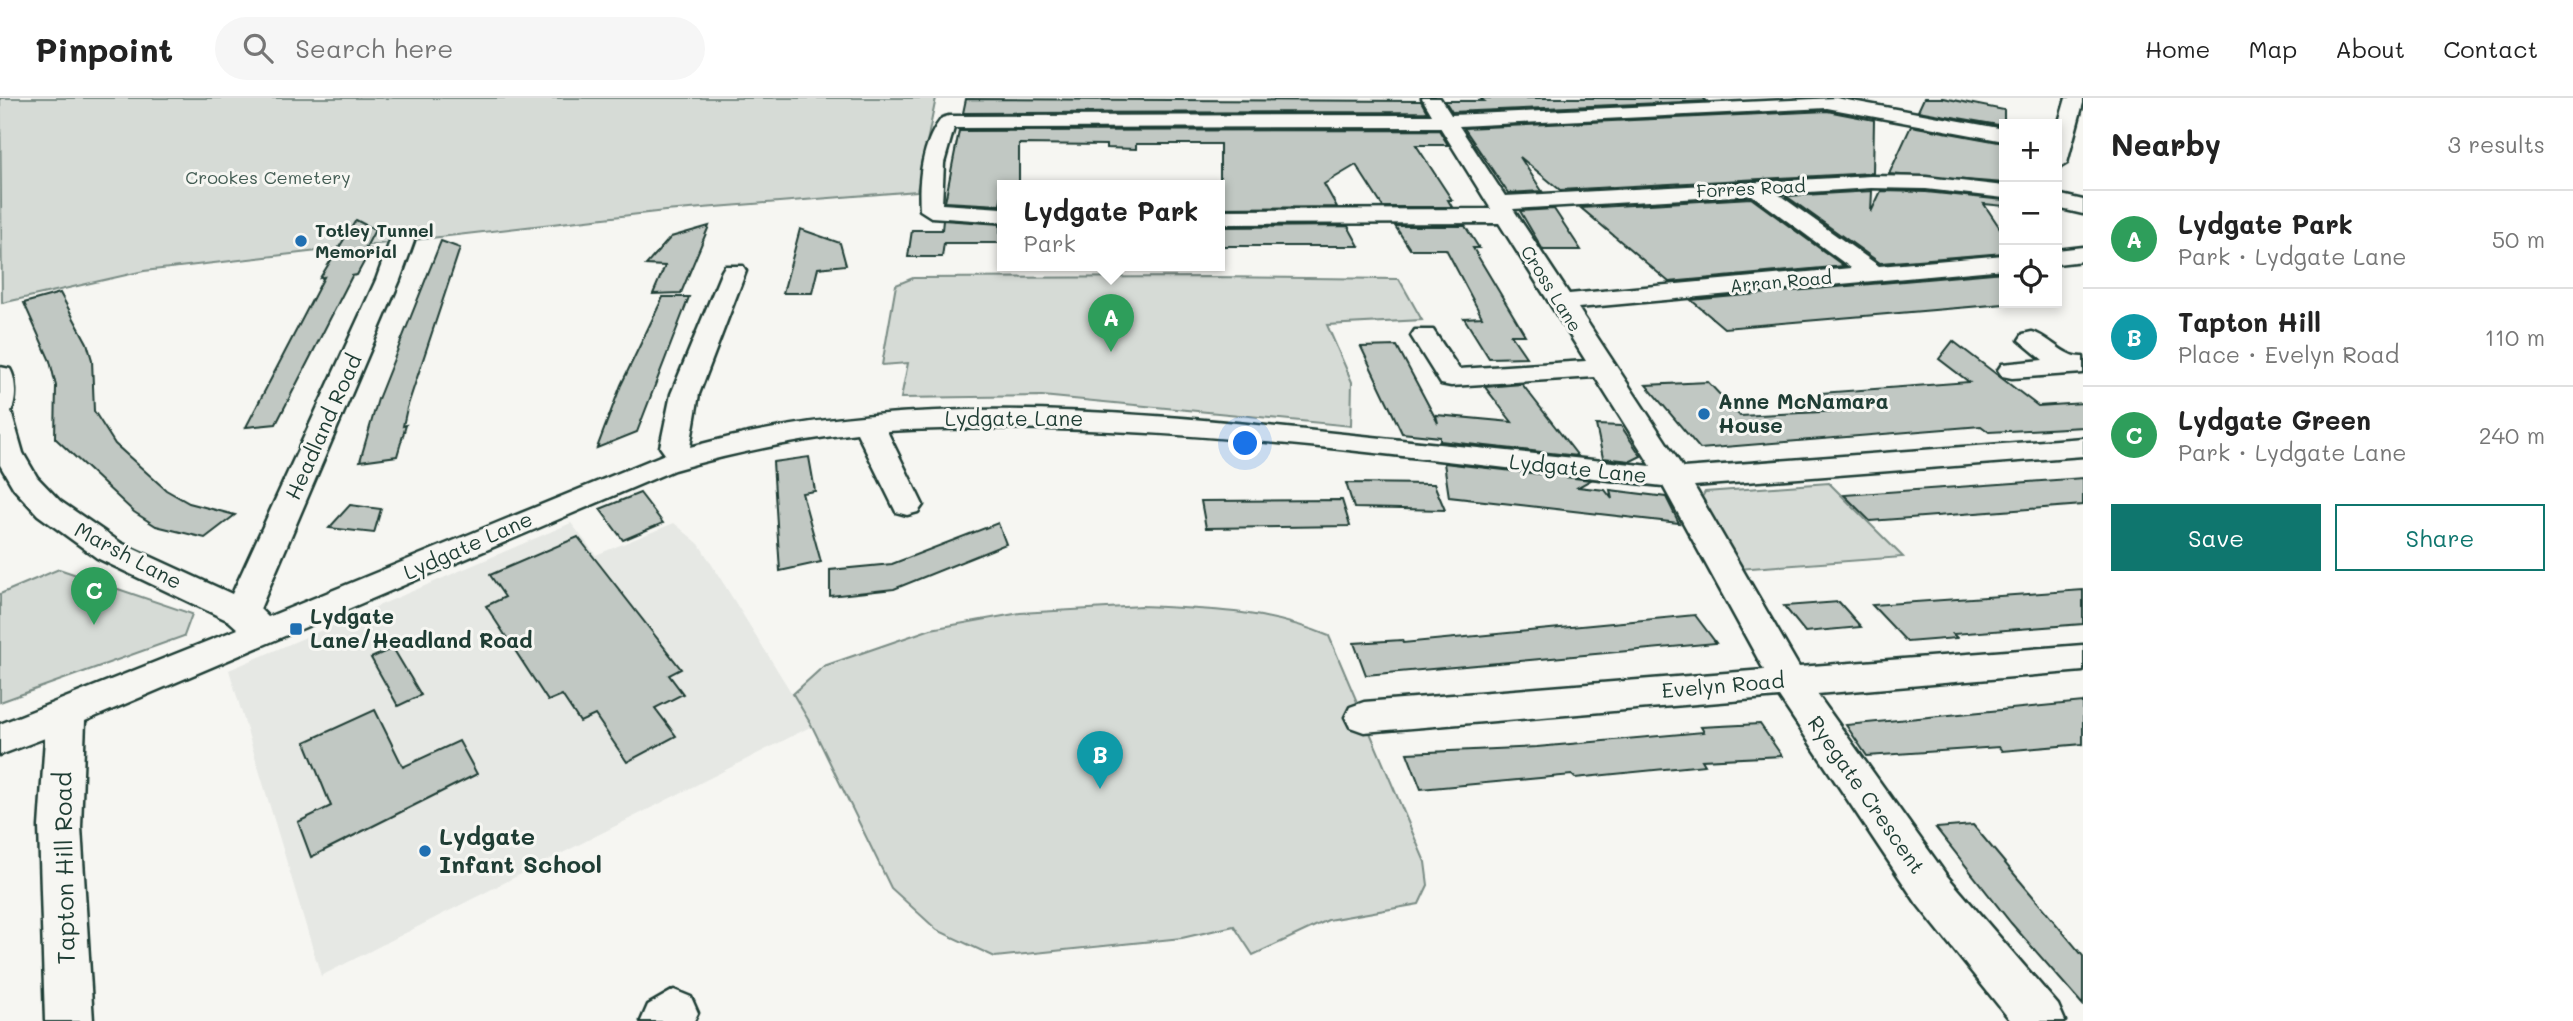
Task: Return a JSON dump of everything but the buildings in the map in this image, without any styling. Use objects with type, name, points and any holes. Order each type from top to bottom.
[{"type":"street","name":"Cross Lane","points":[[1432,98],[1601,368],[1674,478]]},
{"type":"street","points":[[1585,98],[1598,113]]},
{"type":"street","points":[[2062,139],[2075,98]]},
{"type":"street","points":[[997,215],[931,210],[929,199],[943,126],[959,121],[1446,121],[1598,113],[1727,102],[1828,100],[1999,134]]},
{"type":"street","name":"Forres Road","points":[[1225,217],[1502,209],[1756,188],[1892,182],[1999,192]]},
{"type":"street","points":[[1756,188],[1873,273]]},
{"type":"street","points":[[2062,202],[2083,206]]},
{"type":"street","name":"Headland Road","points":[[252,623],[402,241]]},
{"type":"street","points":[[2062,256],[2083,254]]},
{"type":"street","name":"Arran Road","points":[[1559,302],[1999,262]]},
{"type":"street","points":[[682,457],[675,447],[685,394],[734,271]]},
{"type":"street","points":[[1424,336],[1451,378],[1601,368]]},
{"type":"street","points":[[2032,340],[2076,365]]},
{"type":"street","points":[[2012,370],[2076,365]]},
{"type":"street","points":[[0,375],[0,406]]},
{"type":"street","name":"Marsh Lane","points":[[0,416],[8,453],[31,488],[79,534],[252,623]]},
{"type":"street","name":"Lydgate Lane","points":[[0,740],[66,714],[252,623],[529,519],[682,457],[765,438],[872,422],[1031,418],[1150,423],[1674,478],[2083,447]]},
{"type":"street","points":[[872,422],[872,436],[907,505]]},
{"type":"street","name":"Ryegate Crescent","points":[[1674,478],[1788,681],[1932,890],[2042,1021]]},
{"type":"street","name":"Evelyn Road","points":[[1364,717],[2083,658]]},
{"type":"street","name":"Tapton Hill Road","points":[[66,714],[60,827],[69,1021]]},
{"type":"shaded area","name":"Lydgate Infant School","points":[[571,523],[596,555],[674,523],[699,544],[812,726],[321,976],[229,670]]},
{"type":"green space","name":"Crookes Cemetery","points":[[0,98],[936,98],[917,191],[665,211],[144,271],[2,303]]},
{"type":"green space","points":[[913,278],[1399,279],[1422,320],[1327,325],[1352,382],[1351,426],[1042,396],[901,398],[908,363],[882,365],[896,285]]},
{"type":"green space","points":[[1829,483],[1903,557],[1738,569],[1702,497],[1705,492]]},
{"type":"green space","points":[[59,569],[192,614],[184,636],[0,702],[0,594]]},
{"type":"green space","points":[[1142,606],[1237,612],[1306,627],[1329,636],[1425,862],[1428,885],[1419,904],[1328,920],[1253,955],[1234,926],[1182,938],[995,957],[937,930],[891,888],[812,726],[793,694],[824,666],[931,629],[1020,613]]},
{"type":"place","name":"Totley Tunnel Memorial","points":[[301,241]]},
{"type":"place","name":"Lydgate Park","points":[[1111,352]]},
{"type":"place","name":"Anne McNamara House","points":[[1704,414]]},
{"type":"place","name":"Lydgate Green","points":[[94,625]]},
{"type":"place","name":"Lydgate Lane/Headland Road","points":[[296,629]]},
{"type":"place","name":"Tapton Hill","points":[[1100,789]]},
{"type":"place","name":"Lydgate Infant School","points":[[425,851]]}]
